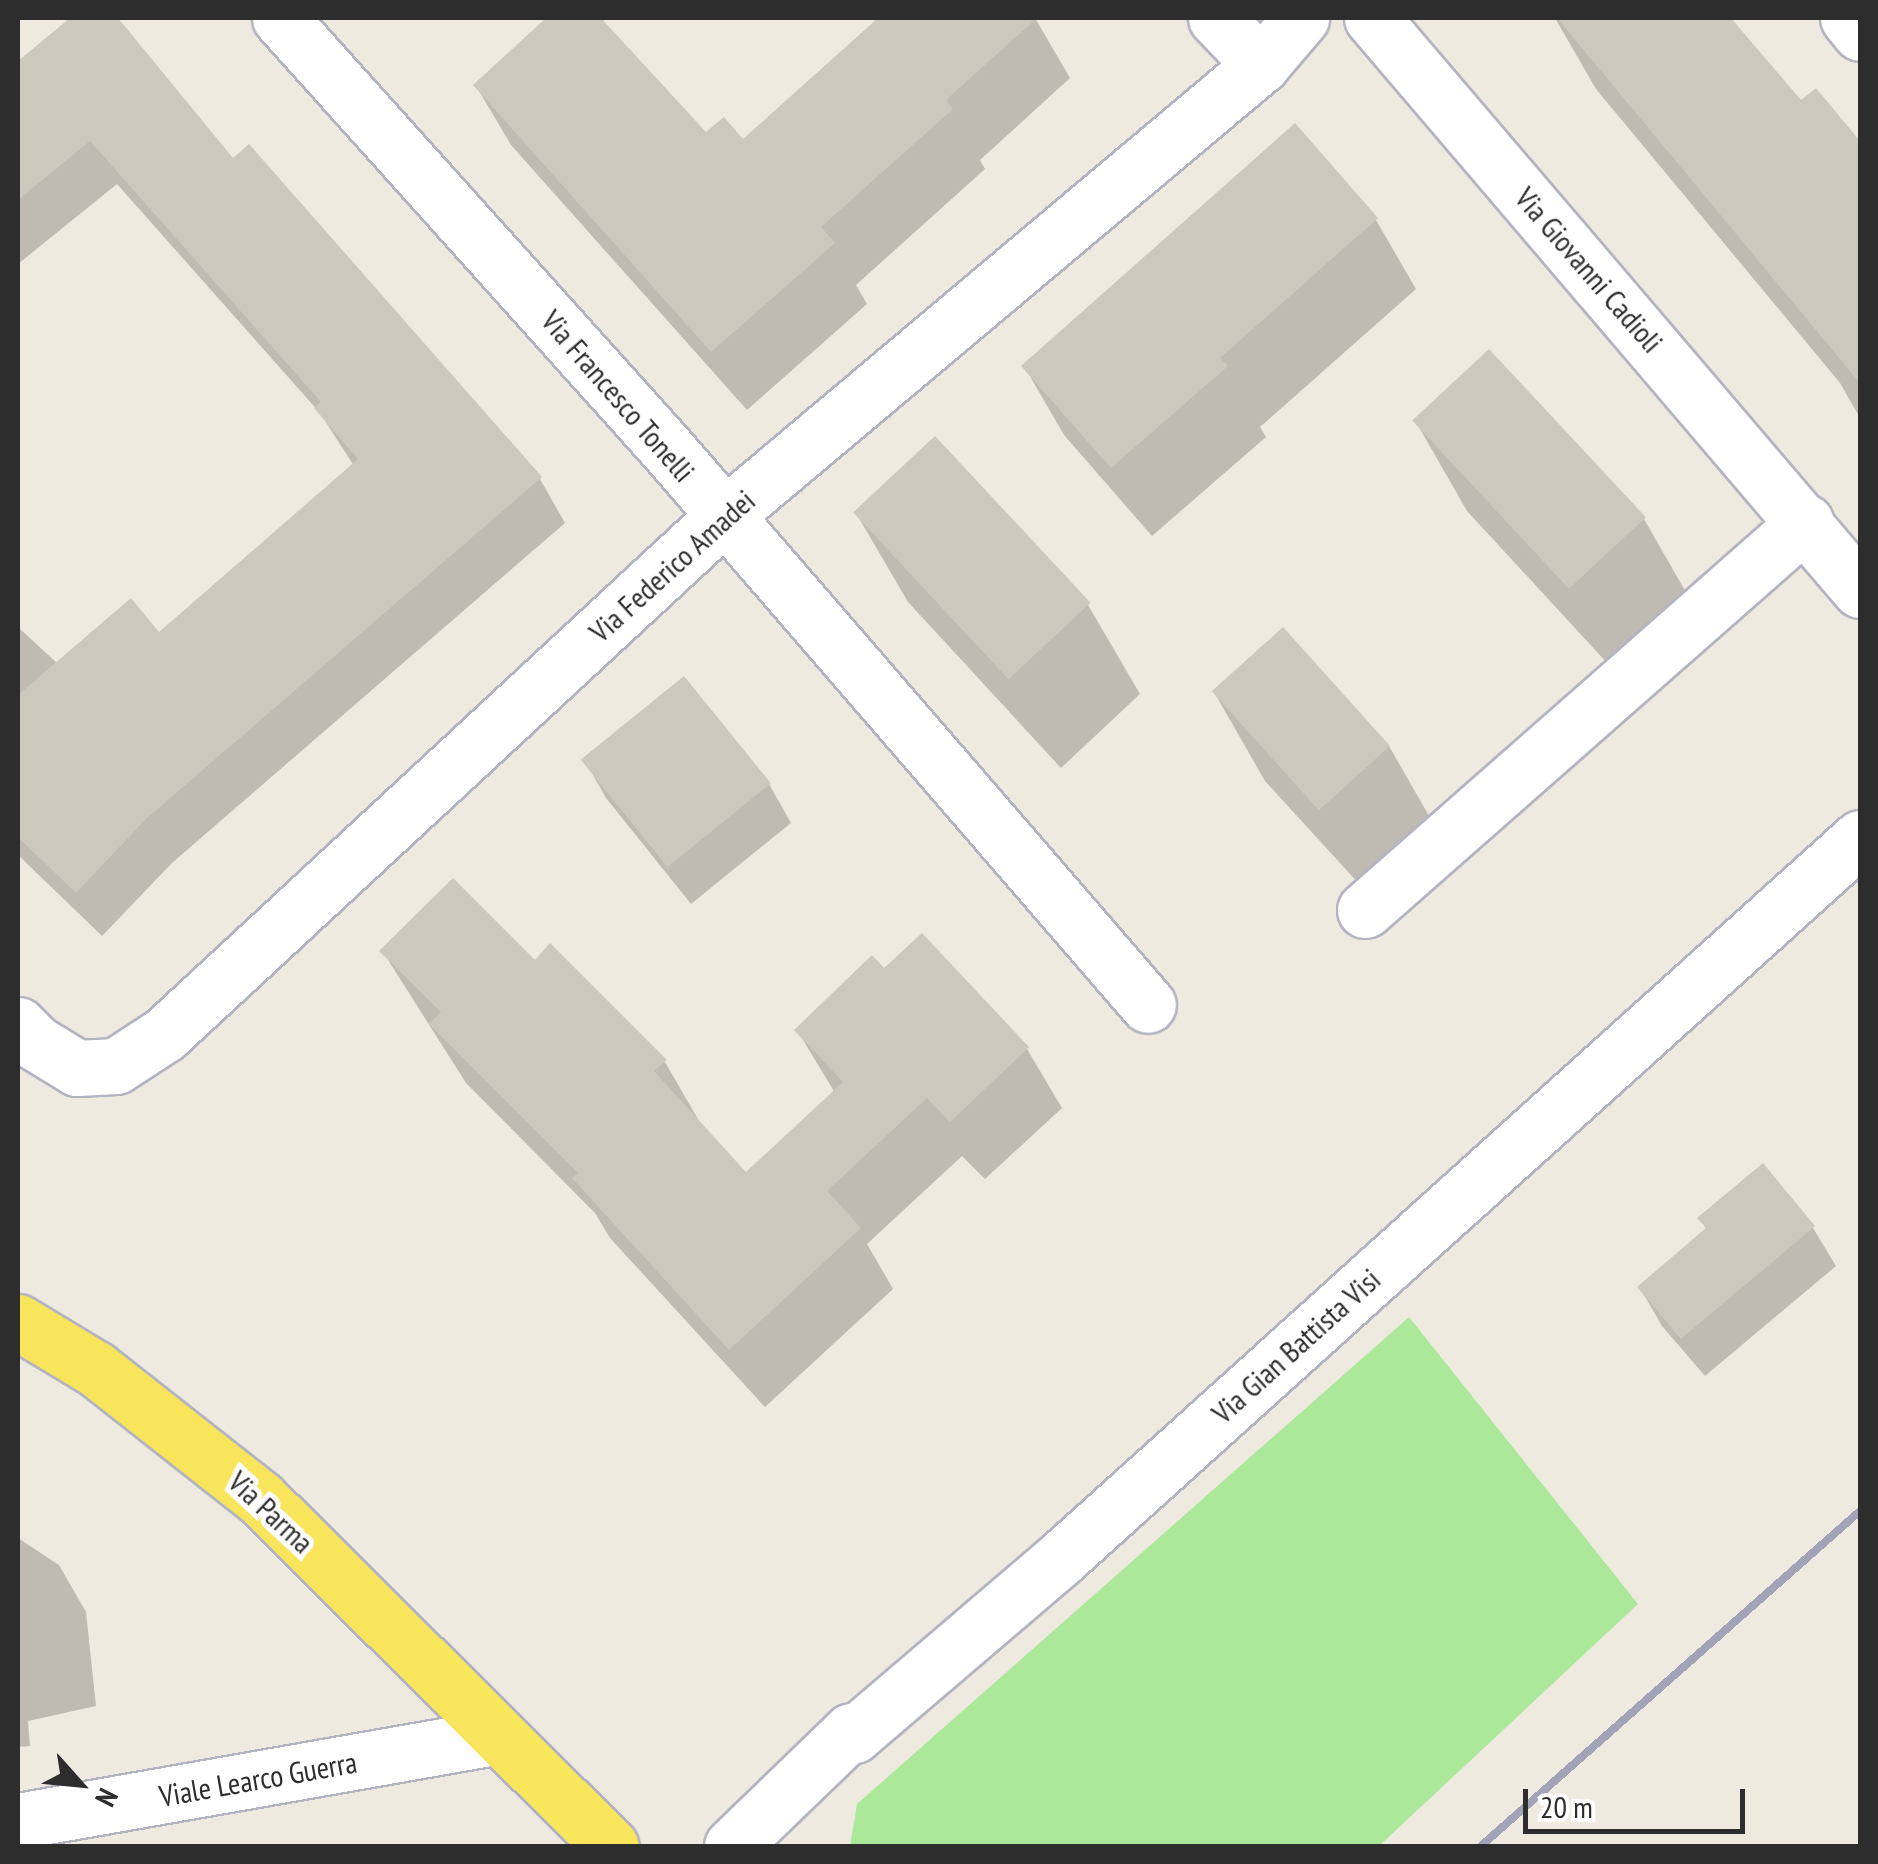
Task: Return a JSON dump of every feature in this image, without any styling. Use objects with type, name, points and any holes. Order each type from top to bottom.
[{"type":"main road","name":"Via Parma","points":[[18,1322],[96,1369],[246,1486],[610,1846]]},
{"type":"street","name":"Via Francesco Tonelli","points":[[280,18],[723,516],[1148,1005]]},
{"type":"street","points":[[1216,18],[1260,65]]},
{"type":"street","name":"Via Federico Amadei","points":[[26,1034],[77,1068],[116,1066],[165,1034],[723,516],[1260,65],[1301,18]]},
{"type":"street","name":"Via Giovanni Cadioli","points":[[1372,18],[1806,522],[1860,590]]},
{"type":"street","points":[[1848,18],[1860,33]]},
{"type":"street","points":[[1365,910],[1806,522]]},
{"type":"street","name":"Via Gian Battista Visi","points":[[732,1846],[850,1731],[854,1735],[1059,1560],[1860,838]]},
{"type":"street","name":"Viale Learco Guerra","points":[[18,1821],[498,1736]]},
{"type":"green space","points":[[1409,1317],[1638,1604],[1379,1846],[850,1846],[857,1804]]},
{"type":"building","points":[[70,18],[118,18],[233,158],[249,144],[542,477],[147,818],[76,893],[18,837],[18,695],[131,598],[159,632],[358,459],[314,408],[321,402],[90,141],[18,200],[18,61]]},
{"type":"building","points":[[546,18],[601,18],[706,132],[724,117],[743,139],[878,18],[1037,18],[946,100],[953,109],[821,227],[835,243],[711,352],[473,85]]},
{"type":"building","points":[[1557,18],[1731,18],[1801,100],[1816,88],[1860,141],[1860,383]]},
{"type":"building","points":[[1295,123],[1378,218],[1220,358],[1228,366],[1111,468],[1021,366]]},
{"type":"building","points":[[1489,349],[1646,517],[1569,589],[1412,421]]},
{"type":"building","points":[[935,436],[1090,603],[1009,679],[853,512]]},
{"type":"building","points":[[1283,627],[1390,746],[1319,810],[1212,691]]},
{"type":"building","points":[[684,676],[771,783],[667,867],[581,760]]},
{"type":"building","points":[[453,878],[535,960],[550,943],[667,1060],[654,1071],[746,1172],[843,1082],[794,1030],[872,955],[884,968],[922,933],[1029,1047],[950,1122],[927,1098],[827,1191],[861,1228],[729,1350],[572,1178],[578,1173],[429,1024],[441,1012],[379,951]]},
{"type":"building","points":[[1763,1163],[1815,1226],[1681,1339],[1637,1287],[1706,1228],[1697,1218]]},
{"type":"railway","points":[[1481,1846],[1860,1511]]}]
